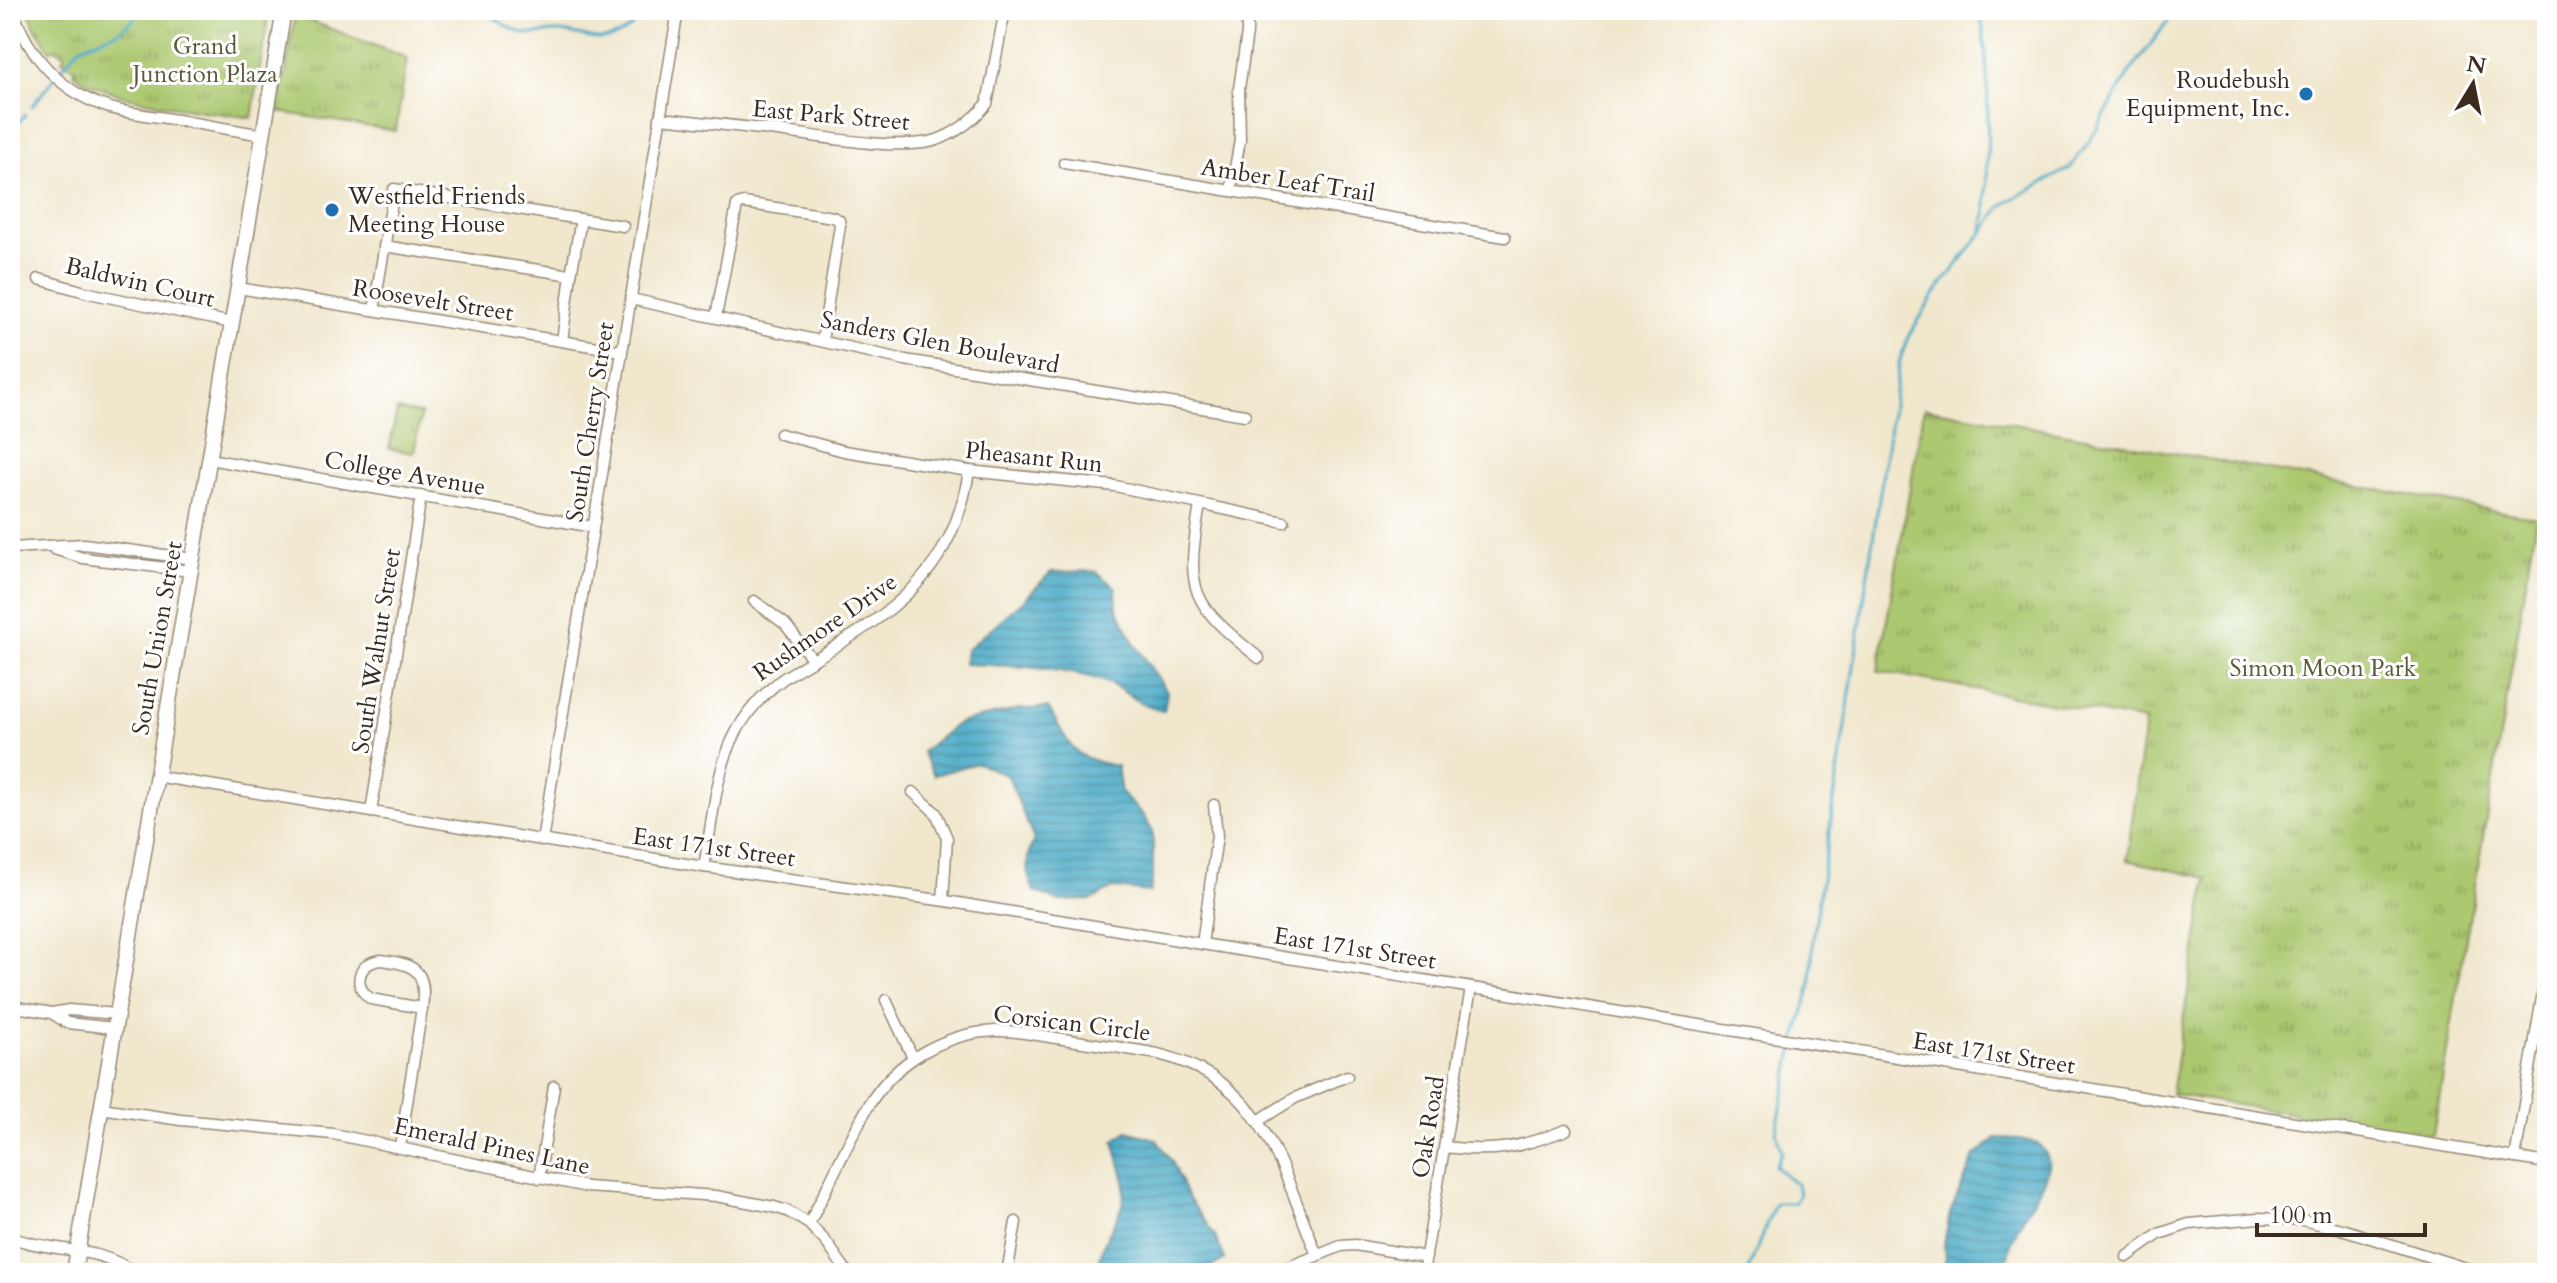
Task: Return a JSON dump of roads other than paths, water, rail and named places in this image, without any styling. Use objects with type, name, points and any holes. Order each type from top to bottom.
[{"type":"street","points":[[13,10],[35,55],[51,73],[89,100],[115,109],[263,135]]},
{"type":"street","name":"South Union Street","points":[[74,1273],[284,10]]},
{"type":"street","name":"East Park Street","points":[[660,118],[844,140],[906,144],[936,140],[957,130],[987,104],[1005,10]]},
{"type":"street","points":[[1231,191],[1240,140],[1239,89],[1247,10]]},
{"type":"street","name":"South Cherry Street","points":[[542,841],[678,14]]},
{"type":"street","name":"Amber Leaf Trail","points":[[1064,163],[1505,237]]},
{"type":"street","points":[[374,310],[394,189],[623,226]]},
{"type":"street","points":[[716,317],[737,205],[744,203],[833,217],[840,221],[840,225],[822,341]]},
{"type":"street","points":[[562,341],[581,219]]},
{"type":"street","points":[[384,246],[571,275]]},
{"type":"street","name":"Baldwin Court","points":[[39,279],[89,293],[232,323]]},
{"type":"street","name":"Roosevelt Street","points":[[238,288],[622,351]]},
{"type":"street","name":"Sanders Glen Boulevard","points":[[631,299],[905,360],[1245,415]]},
{"type":"street","name":"Pheasant Run","points":[[780,434],[844,451],[969,471],[1115,486],[1284,522]]},
{"type":"street","name":"College Avenue","points":[[209,459],[593,527]]},
{"type":"street","name":"Rushmore Drive","points":[[704,867],[722,767],[736,728],[745,713],[769,688],[886,614],[908,596],[925,577],[953,530],[966,494],[969,471]]},
{"type":"street","name":"South Walnut Street","points":[[371,812],[421,496]]},
{"type":"street","points":[[1200,505],[1192,565],[1199,597],[1218,624],[1259,658]]},
{"type":"street","points":[[10,548],[49,547],[83,558],[192,565]]},
{"type":"street","points":[[754,601],[785,624],[813,660]]},
{"type":"street","name":"East 171st Street","points":[[155,776],[704,867],[943,900],[2547,1163]]},
{"type":"street","points":[[913,792],[936,813],[947,838],[943,900]]},
{"type":"street","points":[[1202,944],[1217,836],[1214,805]]},
{"type":"street","points":[[400,1147],[422,1008],[423,981],[412,967],[381,960],[363,967],[359,983],[366,996],[422,1008]]},
{"type":"street","points":[[2515,1158],[2547,968]]},
{"type":"street","name":"Oak Road","points":[[1423,1273],[1471,988]]},
{"type":"street","points":[[886,1000],[913,1058]]},
{"type":"street","points":[[10,1006],[52,1013],[67,1023],[115,1021]]},
{"type":"street","name":"Corsican Circle","points":[[809,1224],[870,1103],[883,1086],[913,1058],[937,1044],[957,1037],[997,1031],[1158,1054],[1200,1067],[1219,1079],[1236,1093],[1258,1121],[1272,1146],[1317,1255]]},
{"type":"street","points":[[1258,1121],[1295,1098],[1347,1076]]},
{"type":"street","points":[[539,1178],[554,1086]]},
{"type":"street","name":"Emerald Pines Lane","points":[[101,1108],[181,1120],[302,1130],[400,1147],[587,1187],[682,1193],[753,1202],[787,1211],[809,1224],[848,1273]]},
{"type":"street","points":[[1445,1147],[1474,1151],[1504,1150],[1566,1130]]},
{"type":"street","points":[[2127,1257],[2159,1234],[2189,1224],[2259,1218],[2302,1220],[2342,1229],[2478,1273]]},
{"type":"street","points":[[1007,1273],[1016,1222]]},
{"type":"street","points":[[10,1237],[117,1261],[134,1273]]},
{"type":"street","points":[[1274,1273],[1341,1246],[1355,1245],[1426,1257]]},
{"type":"water","points":[[1095,571],[1116,588],[1117,608],[1133,641],[1167,692],[1164,711],[1149,707],[1115,686],[1093,678],[1037,668],[964,664],[966,650],[1051,572]]},
{"type":"water","points":[[1048,708],[1067,741],[1079,754],[1117,766],[1121,793],[1143,815],[1153,832],[1150,892],[1113,888],[1092,900],[1058,901],[1034,891],[1027,866],[1034,840],[1008,776],[978,763],[934,775],[922,752],[958,723],[1019,709]]},
{"type":"water","points":[[1127,1131],[1156,1139],[1172,1161],[1187,1196],[1214,1234],[1225,1259],[1200,1273],[1097,1273],[1103,1245],[1123,1206],[1125,1181],[1114,1141]]},
{"type":"water","points":[[1996,1138],[2038,1143],[2048,1159],[2043,1183],[2018,1227],[2008,1258],[2008,1273],[1946,1273],[1944,1244],[1950,1213],[1974,1157]]},
{"type":"waterway","points":[[32,106],[79,47],[120,31],[145,10]]},
{"type":"waterway","points":[[485,10],[522,33],[559,32],[600,39],[621,34],[646,15],[662,10]]},
{"type":"waterway","points":[[1747,1273],[1775,1203],[1794,1203],[1799,1195],[1797,1185],[1775,1166],[1782,1152],[1776,1133],[1811,984],[1813,939],[1900,359],[1908,338],[1933,296],[1982,233],[1986,213],[1987,86],[1980,10]]},
{"type":"waterway","points":[[1983,232],[2000,208],[2070,168],[2091,139],[2128,75],[2176,10]]},
{"type":"waterway","points":[[10,167],[16,156],[15,131],[25,115]]},
{"type":"place","name":"Roudebush Equipment, Inc.","points":[[2306,94]]},
{"type":"place","name":"Westfield Friends Meeting House","points":[[332,210]]},
{"type":"park label","name":"Grand Junction Plaza","points":[[205,60]]},
{"type":"park label","name":"Simon Moon Park","points":[[2323,668]]}]
